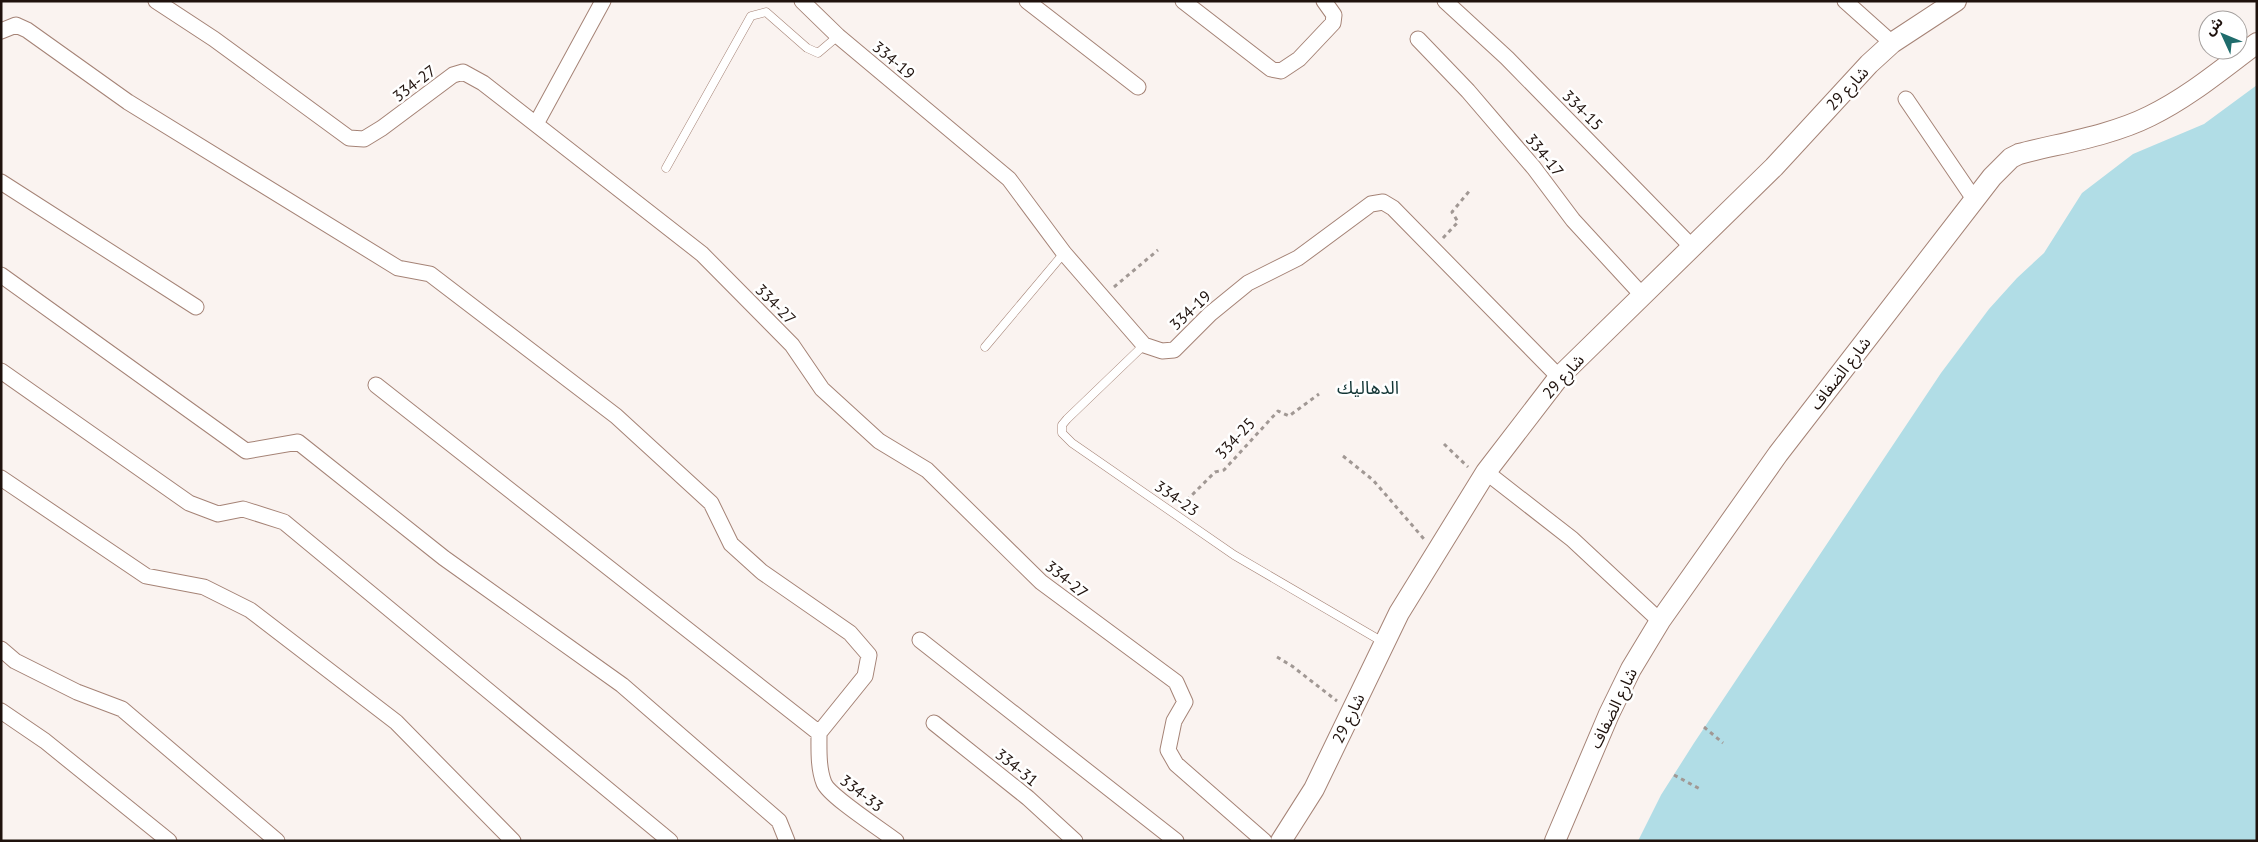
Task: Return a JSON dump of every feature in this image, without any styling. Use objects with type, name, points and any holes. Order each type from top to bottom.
[{"type":"street","name":"334-27","points":[[156,1],[214,39],[349,138],[364,139],[382,128],[453,75],[463,72],[483,83],[702,254],[792,345],[822,389],[879,441],[927,470],[1041,582],[1176,682],[1185,702],[1174,721],[1168,750],[1176,764],[1264,841]]},
{"type":"street","points":[[536,124],[603,1]]},
{"type":"street","name":"334-19","points":[[802,1],[838,36],[1009,179],[1064,253],[1144,346],[1162,351],[1174,350],[1210,314],[1248,283],[1298,258],[1371,204],[1383,202],[1393,208],[1434,248],[1559,377]]},
{"type":"street","points":[[1027,1],[1138,87]]},
{"type":"street","points":[[1183,1],[1271,69],[1281,72],[1299,59],[1333,23],[1334,15],[1324,1]]},
{"type":"street","name":"334-15","points":[[1445,1],[1507,58],[1692,247]]},
{"type":"street","points":[[1845,1],[1892,43]]},
{"type":"street","name":"شارع 29","points":[[1281,841],[1314,789],[1399,613],[1484,476],[1559,377],[1774,167],[1869,64],[1892,43],[1956,1]]},
{"type":"street","points":[[1,31],[16,26],[27,30],[128,102],[389,263],[398,268],[430,274],[616,416],[710,503],[731,544],[762,572],[850,633],[868,655],[865,676],[819,733],[376,385]]},
{"type":"street","name":"334-17","points":[[1418,39],[1468,91],[1534,168],[1573,220],[1642,295]]},
{"type":"street","name":"شارع الضفاف","points":[[1555,841],[1609,714],[1631,669],[1660,621],[1754,486],[1974,199],[2011,158],[2148,117],[2180,99],[2257,43]]},
{"type":"street","points":[[1906,99],[1974,199]]},
{"type":"street","points":[[1,182],[196,307]]},
{"type":"street","points":[[1,275],[246,451],[298,442],[444,558],[622,685],[779,821],[787,841]]},
{"type":"street","points":[[1,371],[189,503],[218,514],[243,509],[284,522],[670,841]]},
{"type":"street","points":[[1484,476],[1572,539],[1660,621]]},
{"type":"street","points":[[1,478],[146,576],[204,586],[250,610],[396,722],[513,841]]},
{"type":"street","points":[[920,640],[1176,841]]},
{"type":"street","points":[[1,649],[16,660],[77,692],[122,709],[277,841]]},
{"type":"street","points":[[1,711],[45,741],[168,841]]},
{"type":"street","name":"334-31","points":[[934,723],[1028,798],[1075,841]]},
{"type":"street","name":"334-33","points":[[819,733],[820,763],[824,785],[842,801],[896,841]]},
{"type":"lane","points":[[666,168],[751,16],[766,12],[807,48],[818,53],[838,36]]},
{"type":"lane","points":[[986,347],[1064,253]]},
{"type":"lane","name":"334-23","points":[[1144,346],[1067,418],[1062,425],[1062,433],[1072,443],[1234,555],[1384,642]]},
{"type":"path","points":[[1434,248],[1458,222],[1452,212],[1471,189]]},
{"type":"path","points":[[1102,297],[1158,250]]},
{"type":"path","name":"334-25","points":[[1174,513],[1215,472],[1224,470],[1278,411],[1289,416],[1319,394]]},
{"type":"path","points":[[1444,444],[1484,476]]},
{"type":"path","points":[[1342,456],[1372,480],[1436,552]]},
{"type":"path","points":[[1277,657],[1292,666],[1350,713]]},
{"type":"path","points":[[1704,727],[1723,743]]},
{"type":"path","points":[[1674,775],[1700,789]]},
{"type":"water","points":[[2257,85],[2257,841],[1638,841],[1661,795],[1694,743],[1941,373],[1989,309],[2017,278],[2044,253],[2082,193],[2133,154],[2204,124]]},
{"type":"district","name":"الدهاليك","points":[[1368,387]]}]
